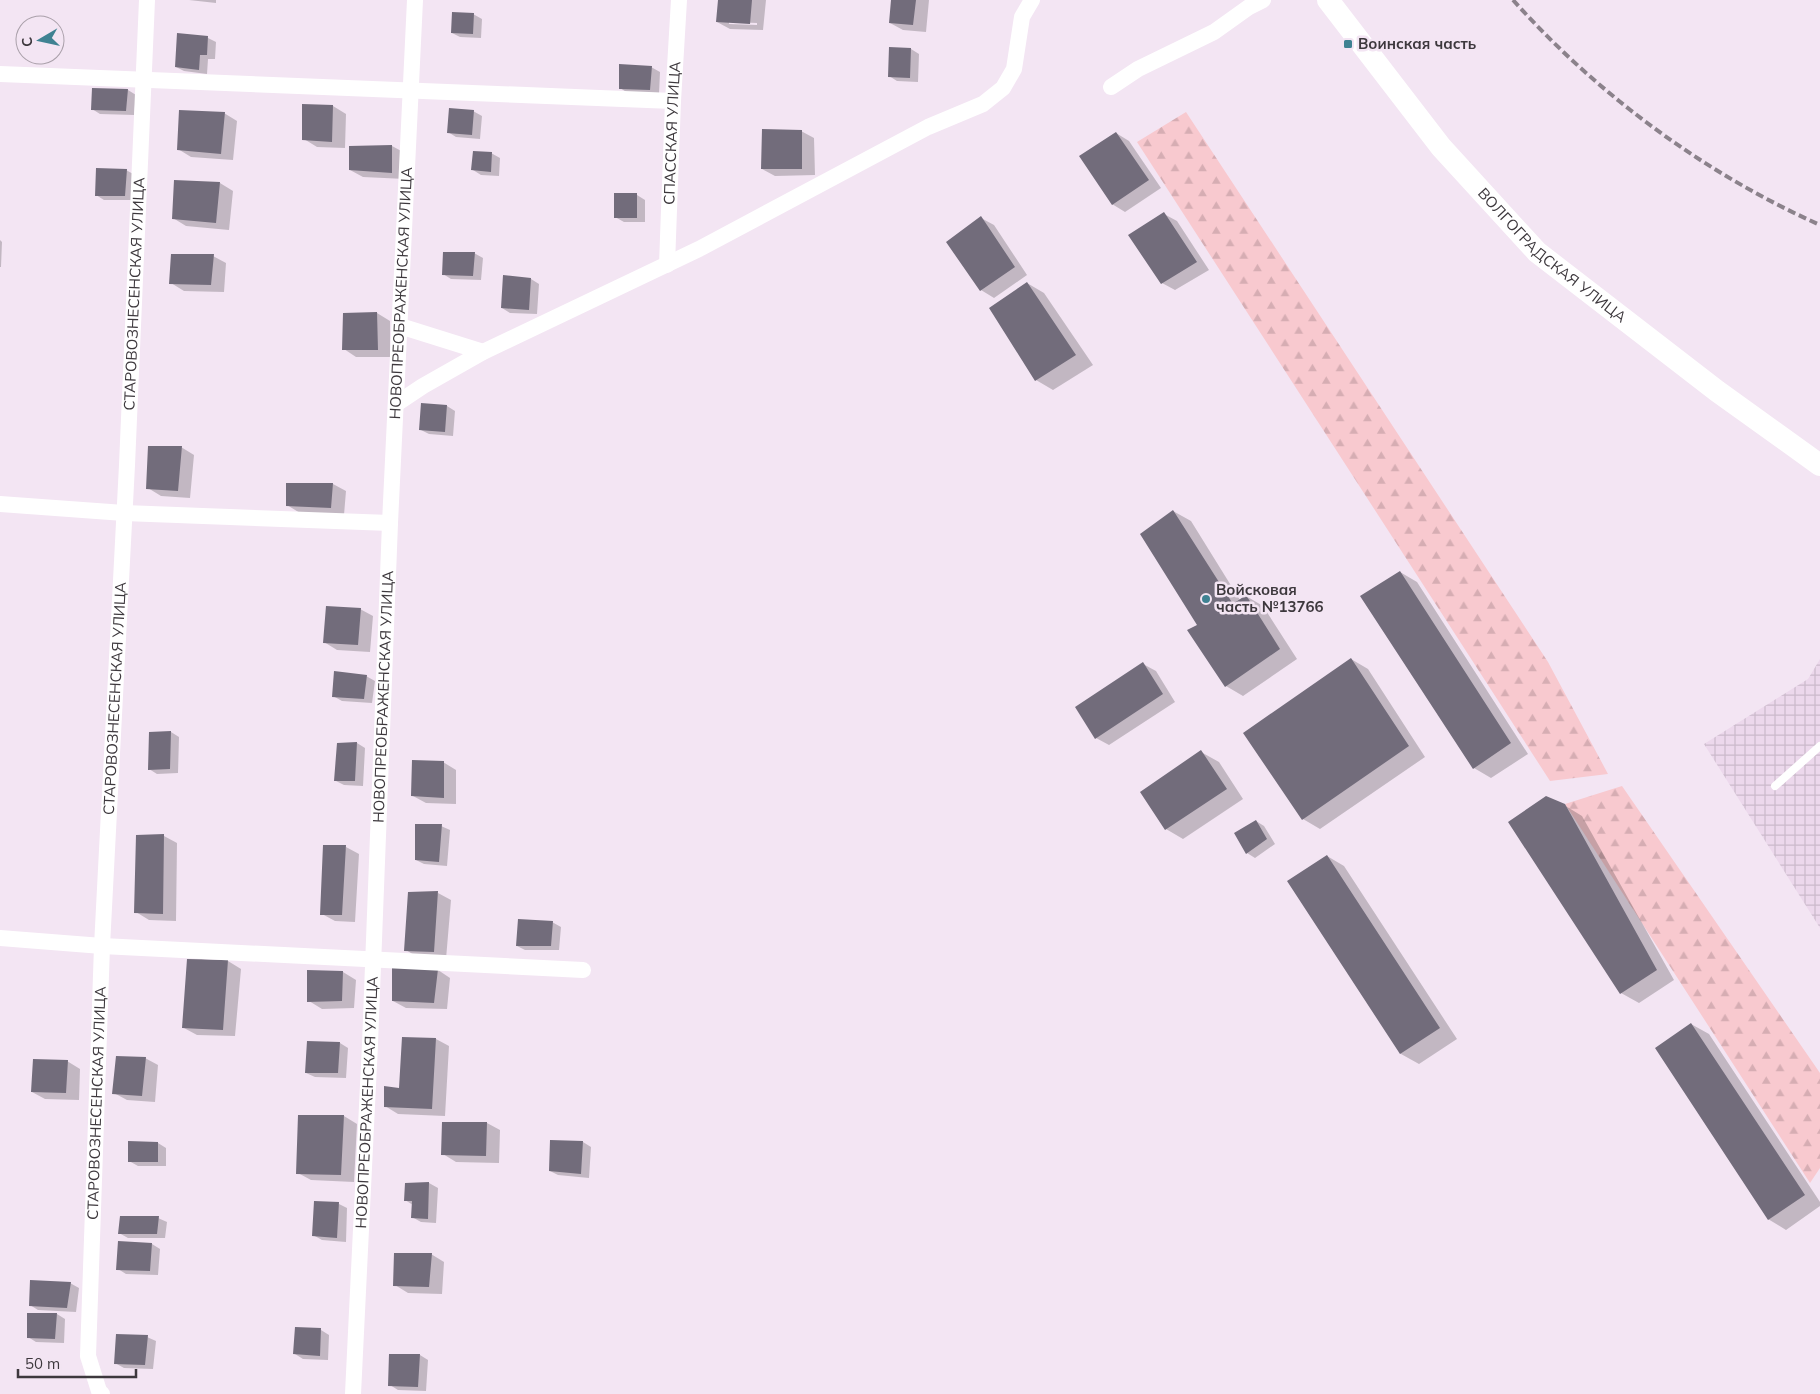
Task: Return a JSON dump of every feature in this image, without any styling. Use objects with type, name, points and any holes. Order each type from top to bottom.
[{"type":"main road","name":"ВОЛГОГРАДСКАЯ УЛИЦА","points":[[1328,0],[1441,147],[1537,252],[1717,391],[1820,465]]},
{"type":"street","name":"СТАРОВОЗНЕСЕНСКАЯ УЛИЦА","points":[[102,1394],[88,1356],[102,946],[148,0]]},
{"type":"street","name":"НОВОПРЕОБРАЖЕНСКАЯ УЛИЦА","points":[[353,1394],[374,959],[390,523],[415,0]]},
{"type":"street","name":"СПАССКАЯ УЛИЦА","points":[[667,265],[679,0]]},
{"type":"street","points":[[396,404],[423,386],[483,352],[667,265],[928,127],[983,104],[1003,88],[1014,69],[1022,17],[1032,0]]},
{"type":"street","points":[[1111,87],[1138,70],[1214,32],[1249,7],[1263,0]]},
{"type":"street","points":[[0,74],[673,101]]},
{"type":"street","points":[[400,326],[483,352]]},
{"type":"street","points":[[0,504],[124,513],[390,523]]},
{"type":"street","points":[[0,938],[102,946],[584,970]]},
{"type":"lane","points":[[1776,786],[1820,746]]},
{"type":"shaded area","points":[[1820,659],[1820,928],[1704,744],[1808,679]]},
{"type":"green space","points":[[1186,112],[1548,662],[1608,774],[1550,781],[1137,142]]},
{"type":"green space","points":[[1622,786],[1820,1073],[1820,1168],[1810,1183],[1565,804]]},
{"type":"building","points":[[718,0],[752,0],[750,24],[716,22]]},
{"type":"building","points":[[891,0],[916,0],[913,25],[889,23]]},
{"type":"building","points":[[452,12],[474,13],[473,34],[451,33]]},
{"type":"building","points":[[177,33],[208,36],[207,55],[200,55],[199,70],[175,67]]},
{"type":"building","points":[[889,47],[911,48],[910,78],[888,77]]},
{"type":"building","points":[[619,64],[652,66],[650,90],[619,89]]},
{"type":"building","points":[[92,88],[128,89],[126,111],[91,110]]},
{"type":"building","points":[[302,104],[333,105],[332,142],[302,140]]},
{"type":"building","points":[[449,108],[474,110],[472,135],[447,133]]},
{"type":"building","points":[[179,110],[225,112],[221,154],[177,150]]},
{"type":"building","points":[[762,129],[802,130],[802,169],[761,169]]},
{"type":"building","points":[[1116,132],[1149,180],[1112,205],[1079,156]]},
{"type":"building","points":[[392,145],[392,173],[349,170],[349,146]]},
{"type":"building","points":[[473,151],[492,152],[491,172],[471,170]]},
{"type":"building","points":[[96,168],[127,169],[125,196],[95,196]]},
{"type":"building","points":[[174,180],[220,182],[216,223],[172,219]]},
{"type":"building","points":[[614,193],[637,193],[637,218],[614,218]]},
{"type":"building","points":[[1164,212],[1197,262],[1161,284],[1128,235]]},
{"type":"building","points":[[981,216],[1015,267],[980,291],[946,242]]},
{"type":"building","points":[[443,252],[475,252],[473,276],[442,275]]},
{"type":"building","points":[[171,254],[214,254],[211,285],[169,284]]},
{"type":"building","points":[[503,275],[531,278],[529,310],[501,308]]},
{"type":"building","points":[[1027,282],[1076,355],[1035,381],[989,308]]},
{"type":"building","points":[[377,312],[378,350],[342,350],[343,313]]},
{"type":"building","points":[[421,403],[447,405],[445,432],[419,430]]},
{"type":"building","points":[[148,446],[182,446],[178,491],[146,489]]},
{"type":"building","points":[[286,483],[333,483],[331,508],[286,506]]},
{"type":"building","name":"Войсковая часть №13766","points":[[1173,510],[1233,604],[1246,595],[1280,649],[1225,687],[1187,630],[1197,625],[1140,534]]},
{"type":"building","points":[[1400,571],[1511,743],[1473,769],[1360,596]]},
{"type":"building","points":[[326,606],[361,608],[358,645],[323,643]]},
{"type":"building","points":[[1351,658],[1409,746],[1302,820],[1243,733]]},
{"type":"building","points":[[1143,662],[1163,694],[1095,739],[1075,707]]},
{"type":"building","points":[[334,671],[367,675],[364,699],[332,697]]},
{"type":"building","points":[[171,731],[170,769],[148,770],[149,732]]},
{"type":"building","points":[[357,742],[355,781],[334,781],[337,743]]},
{"type":"building","points":[[1201,750],[1227,789],[1165,830],[1140,792]]},
{"type":"building","points":[[412,760],[444,761],[444,798],[411,796]]},
{"type":"building","points":[[1546,796],[1565,804],[1657,970],[1620,994],[1508,822]]},
{"type":"building","points":[[1256,820],[1267,839],[1246,854],[1234,833]]},
{"type":"building","points":[[415,824],[442,824],[439,862],[415,860]]},
{"type":"building","points":[[164,834],[163,914],[134,913],[136,835]]},
{"type":"building","points":[[323,845],[346,845],[342,915],[320,915]]},
{"type":"building","points":[[1327,855],[1440,1028],[1400,1054],[1287,881]]},
{"type":"building","points":[[438,891],[434,952],[404,951],[408,892]]},
{"type":"building","points":[[518,919],[553,921],[551,946],[516,946]]},
{"type":"building","points":[[187,959],[228,960],[223,1030],[182,1028]]},
{"type":"building","points":[[392,967],[438,969],[434,1003],[392,1001]]},
{"type":"building","points":[[307,970],[343,971],[342,1001],[307,1002]]},
{"type":"building","points":[[1691,1023],[1805,1195],[1768,1220],[1655,1048]]},
{"type":"building","points":[[402,1037],[436,1038],[432,1109],[384,1107],[384,1086],[399,1088]]},
{"type":"building","points":[[307,1041],[340,1042],[338,1073],[305,1073]]},
{"type":"building","points":[[116,1056],[146,1057],[142,1096],[112,1094]]},
{"type":"building","points":[[33,1059],[68,1060],[66,1093],[31,1092]]},
{"type":"building","points":[[298,1115],[344,1115],[341,1175],[296,1174]]},
{"type":"building","points":[[442,1122],[487,1122],[486,1156],[441,1155]]},
{"type":"building","points":[[550,1140],[583,1141],[581,1174],[549,1171]]},
{"type":"building","points":[[128,1141],[158,1142],[158,1162],[128,1162]]},
{"type":"building","points":[[429,1182],[428,1219],[411,1218],[412,1201],[404,1201],[405,1183]]},
{"type":"building","points":[[314,1201],[339,1202],[337,1238],[312,1236]]},
{"type":"building","points":[[120,1216],[159,1216],[157,1234],[118,1234]]},
{"type":"building","points":[[118,1241],[152,1243],[150,1271],[116,1270]]},
{"type":"building","points":[[394,1253],[432,1253],[429,1287],[393,1286]]},
{"type":"building","points":[[30,1280],[71,1282],[67,1308],[29,1306]]},
{"type":"building","points":[[27,1313],[57,1313],[55,1339],[27,1338]]},
{"type":"building","points":[[295,1327],[321,1328],[320,1356],[293,1354]]},
{"type":"building","points":[[116,1334],[148,1335],[145,1365],[114,1364]]},
{"type":"building","points":[[389,1354],[420,1354],[418,1387],[388,1386]]},
{"type":"railway","points":[[1513,0],[1581,68],[1655,129],[1735,181],[1820,225]]},
{"type":"place","name":"Воинская часть","points":[[1348,44]]},
{"type":"place","name":"Войсковая часть №13766","points":[[1206,599]]}]
